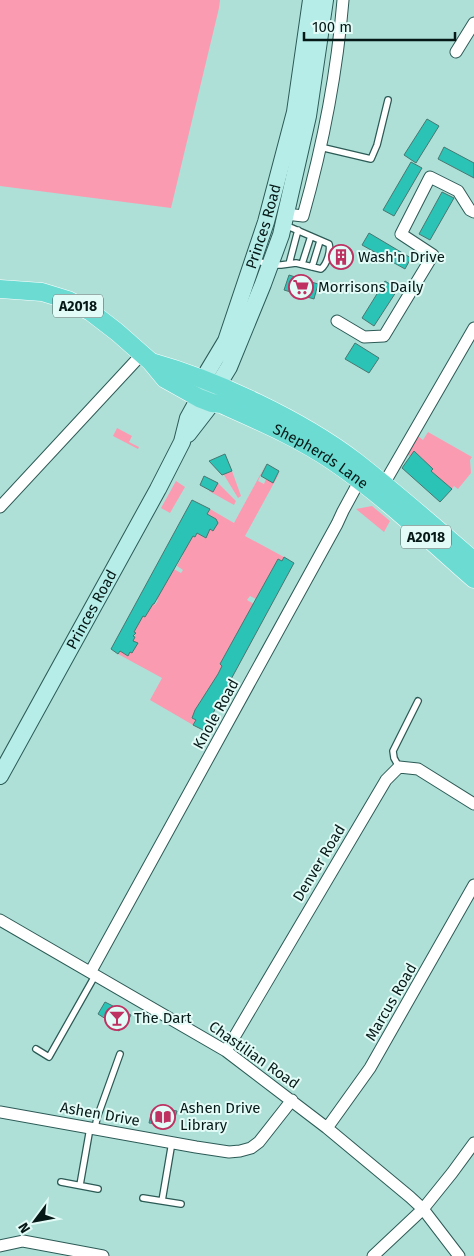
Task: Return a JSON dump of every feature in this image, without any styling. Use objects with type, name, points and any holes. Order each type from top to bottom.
[{"type":"main road","name":"Princes Road","points":[[0,776],[158,489],[208,392],[266,222],[295,112],[311,0]]},
{"type":"main road","name":"Princes Road","points":[[208,392],[229,367],[289,223],[308,116],[325,0]]},
{"type":"main road","name":"Shepherds Lane","points":[[0,289],[42,292],[68,300],[90,312],[147,358],[165,379],[208,392],[222,404],[298,440],[362,475],[474,561]]},
{"type":"main road","name":"Shepherds Lane","points":[[381,489],[474,579]]},
{"type":"street","name":"Princes Road","points":[[289,223],[304,216],[335,75],[343,0]]},
{"type":"street","points":[[456,52],[474,23]]},
{"type":"street","points":[[319,42],[339,44]]},
{"type":"street","points":[[337,321],[364,337],[384,336],[433,254],[401,234],[430,177],[458,191],[470,210],[474,212]]},
{"type":"street","points":[[381,489],[474,328]]},
{"type":"street","points":[[0,505],[147,358]]},
{"type":"street","name":"Knole Road","points":[[93,973],[362,475]]},
{"type":"street","points":[[399,768],[418,769],[474,804]]},
{"type":"street","name":"Denver Road","points":[[226,1050],[386,780],[399,768]]},
{"type":"street","name":"Marcus Road","points":[[327,1128],[370,1068],[474,885]]},
{"type":"street","name":"Chastilian Road","points":[[0,920],[226,1050],[327,1128],[423,1209],[459,1256]]},
{"type":"street","name":"Ashen Drive","points":[[0,1112],[229,1152],[251,1148],[259,1142],[292,1100]]},
{"type":"street","points":[[373,1256],[423,1209],[474,1143]]},
{"type":"street","points":[[0,1246],[23,1241],[103,1256]]},
{"type":"lane","points":[[320,147],[370,159],[377,145],[388,100]]},
{"type":"lane","points":[[253,260],[270,265],[302,264],[321,269],[324,266],[330,249],[329,244],[320,241],[289,223],[266,222]]},
{"type":"lane","points":[[289,223],[289,264]]},
{"type":"lane","points":[[302,264],[311,236]]},
{"type":"lane","points":[[312,267],[320,241]]},
{"type":"lane","points":[[399,768],[393,752],[418,701]]},
{"type":"lane","points":[[36,1049],[49,1057],[93,973]]},
{"type":"lane","points":[[80,1185],[93,1127],[120,1054]]},
{"type":"lane","points":[[162,1201],[172,1142]]},
{"type":"lane","points":[[61,1182],[98,1189]]},
{"type":"lane","points":[[143,1198],[181,1204]]},
{"type":"shaded area","points":[[0,0],[220,0],[171,208],[0,186]]},
{"type":"shaded area","points":[[117,428],[132,436],[129,442],[139,447],[138,449],[113,436]]},
{"type":"shaded area","points":[[428,432],[472,457],[470,460],[471,473],[458,489],[454,486],[452,489],[448,485],[445,487],[441,480],[421,462],[423,459],[415,452],[410,456],[407,454],[418,436],[423,440]]},
{"type":"shaded area","points":[[266,464],[258,481],[264,484],[266,479],[273,482],[280,472],[245,536],[284,557],[282,561],[278,559],[256,599],[250,596],[247,600],[254,604],[242,646],[248,649],[246,652],[231,644],[220,664],[228,669],[222,667],[218,673],[220,677],[230,682],[228,685],[221,681],[207,690],[205,697],[218,704],[216,707],[201,699],[192,718],[196,720],[193,725],[150,700],[162,678],[118,654],[120,651],[128,656],[130,652],[133,653],[137,643],[133,641],[135,637],[134,632],[143,616],[145,617],[147,613],[135,606],[155,605],[158,600],[153,597],[158,588],[147,582],[149,580],[163,588],[169,577],[170,567],[181,573],[183,570],[177,566],[183,555],[178,552],[184,540],[189,543],[197,533],[205,538],[210,529],[213,531],[216,519],[206,517],[210,509],[234,523]]},
{"type":"shaded area","points":[[219,471],[228,473],[232,471],[241,496],[238,498],[224,475]]},
{"type":"shaded area","points":[[176,481],[185,487],[170,513],[161,508]]},
{"type":"shaded area","points":[[218,483],[236,501],[234,505],[209,491],[214,491]]},
{"type":"shaded area","points":[[372,506],[390,521],[384,532],[356,509]]},
{"type":"building","points":[[427,119],[439,126],[416,163],[404,155]]},
{"type":"building","points":[[444,147],[474,163],[474,178],[438,159]]},
{"type":"building","points":[[411,162],[422,168],[394,216],[383,210]]},
{"type":"building","points":[[442,192],[454,198],[430,240],[419,234]]},
{"type":"building","points":[[369,233],[411,258],[405,269],[362,245]]},
{"type":"building","name":"Wash'n Drive","points":[[340,249],[348,251],[342,267],[331,263],[334,255],[337,256]]},
{"type":"building","name":"Morrisons Daily","points":[[289,275],[318,284],[314,299],[284,290]]},
{"type":"building","points":[[385,281],[398,289],[374,326],[362,318]]},
{"type":"building","points":[[355,343],[379,358],[369,373],[345,359]]},
{"type":"building","points":[[414,451],[433,469],[431,471],[452,489],[440,502],[402,468]]},
{"type":"building","points":[[225,454],[232,471],[222,475],[209,461]]},
{"type":"building","points":[[267,464],[279,471],[273,483],[261,476]]},
{"type":"building","points":[[204,476],[218,483],[213,492],[200,485]]},
{"type":"building","points":[[192,500],[210,509],[207,514],[216,519],[218,523],[213,531],[210,529],[206,538],[197,533],[195,537],[193,536],[154,604],[145,617],[143,616],[134,632],[136,633],[133,636],[135,637],[133,641],[138,643],[132,653],[130,652],[128,656],[120,651],[118,654],[111,649]]},
{"type":"building","points":[[284,557],[294,563],[216,707],[205,731],[193,725],[196,720],[192,718],[195,710],[218,674],[222,666],[220,664],[278,559],[282,561]]},
{"type":"building","name":"The Dart","points":[[105,1002],[131,1015],[124,1028],[121,1027],[119,1031],[98,1014]]},
{"type":"building","name":"Ashen Drive Library","points":[[156,1107],[177,1111],[174,1121],[166,1120],[165,1125],[149,1123],[151,1114],[154,1114]]},
{"type":"place","name":"Wash'n Drive","points":[[341,257]]},
{"type":"place","name":"Morrisons Daily","points":[[301,287]]},
{"type":"place","name":"The Dart","points":[[117,1018]]},
{"type":"place","name":"Ashen Drive Library","points":[[163,1117]]}]
